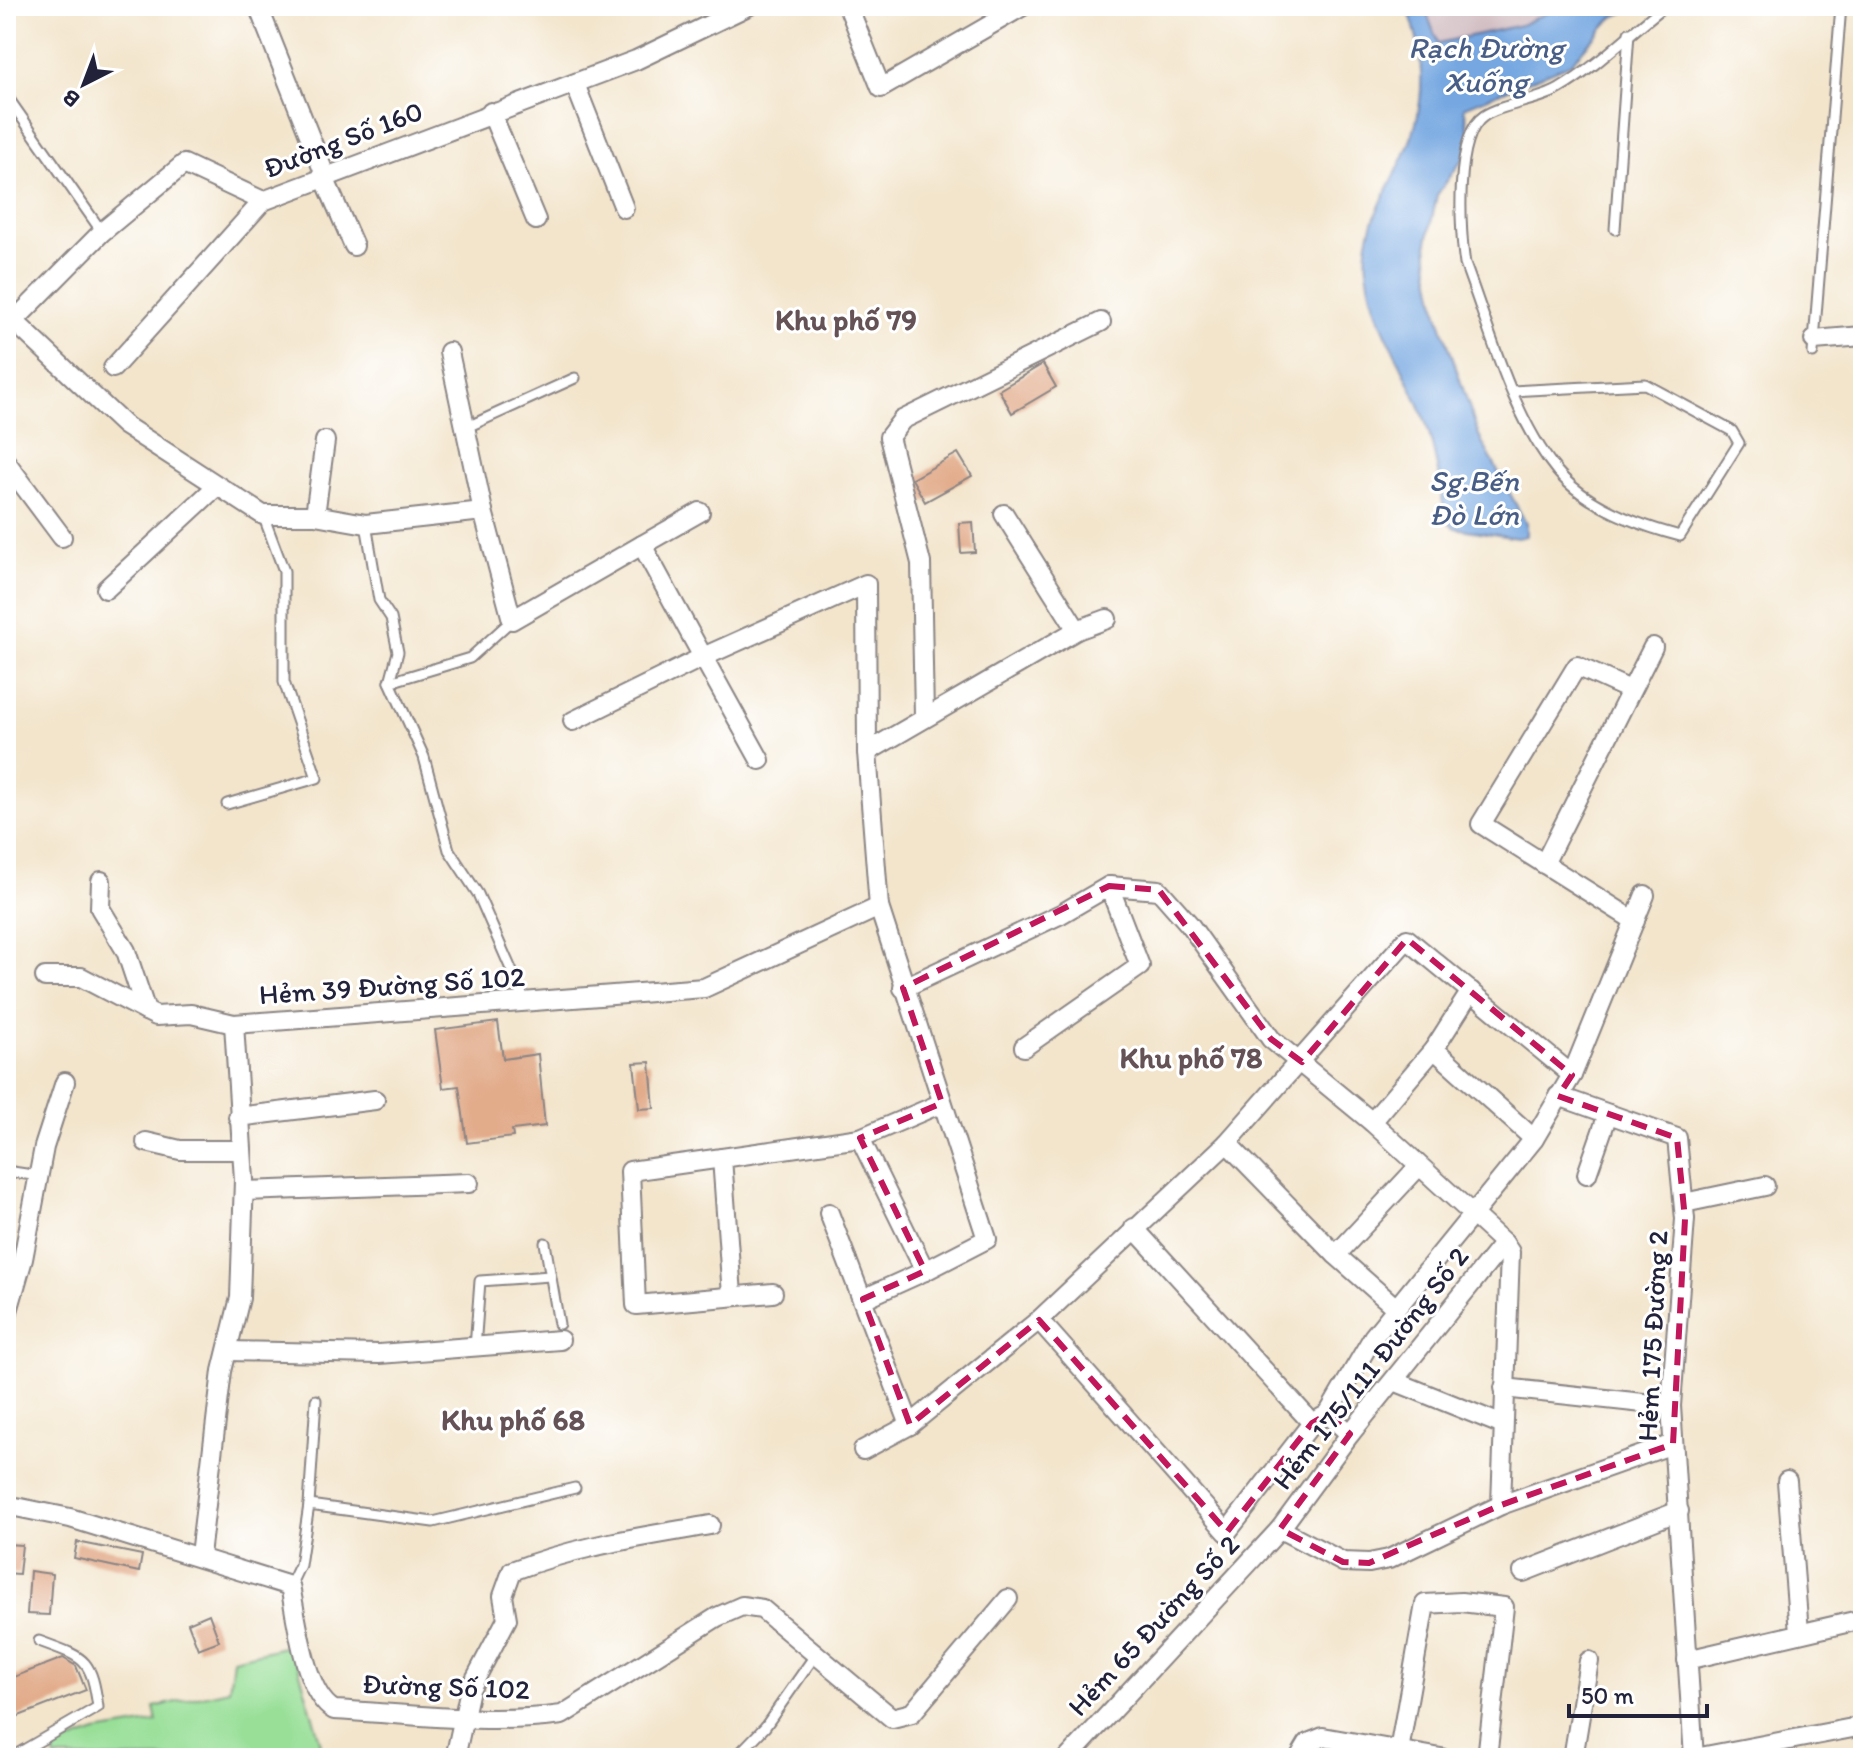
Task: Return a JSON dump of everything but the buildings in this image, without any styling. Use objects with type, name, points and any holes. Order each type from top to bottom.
[{"type":"street","points":[[258,6],[354,246]]},
{"type":"street","name":"Đường Số 160","points":[[10,325],[102,232],[184,164],[263,201],[324,175],[636,60],[748,6]]},
{"type":"street","points":[[848,6],[881,88],[1023,6]]},
{"type":"street","points":[[575,84],[624,208]]},
{"type":"street","points":[[491,112],[536,220]]},
{"type":"street","points":[[113,368],[263,201]]},
{"type":"street","points":[[924,716],[921,563],[889,437],[902,420],[1101,322]]},
{"type":"street","points":[[10,325],[124,425],[263,515],[315,515],[366,524],[483,511]]},
{"type":"street","points":[[1814,346],[1863,336]]},
{"type":"street","points":[[449,352],[483,511],[512,620],[700,512]]},
{"type":"street","points":[[315,515],[325,441]]},
{"type":"street","points":[[6,462],[62,537]]},
{"type":"street","points":[[106,589],[217,486]]},
{"type":"street","points":[[1004,514],[1077,630]]},
{"type":"street","points":[[642,545],[760,760]]},
{"type":"street","points":[[573,721],[703,657],[866,584],[867,752],[879,907],[987,1239],[863,1299]]},
{"type":"street","points":[[867,752],[924,716],[1077,630],[1107,619]]},
{"type":"street","points":[[1544,864],[1653,647]]},
{"type":"street","points":[[1630,690],[1577,666],[1481,824],[1635,921]]},
{"type":"street","points":[[101,881],[100,908],[126,951],[146,1011]]},
{"type":"street","points":[[903,988],[1061,914],[1109,886],[1159,890],[1189,924],[1271,1039],[1372,1122],[1502,1241],[1510,1252],[1501,1505]]},
{"type":"street","points":[[1024,1047],[1140,966],[1109,886]]},
{"type":"street","points":[[1039,1320],[1227,1532],[1320,1419],[1373,1337],[1471,1212],[1534,1139],[1572,1075],[1645,895]]},
{"type":"street","name":"Hẻm 39 Đường Số 102","points":[[200,1555],[222,1371],[240,1298],[244,1191],[234,1024],[704,988],[879,907]]},
{"type":"street","points":[[863,1450],[910,1425],[1039,1320],[1227,1143],[1302,1062],[1407,939],[1572,1075]]},
{"type":"street","points":[[45,977],[81,977],[146,1011],[167,1016],[191,1014],[234,1024]]},
{"type":"street","points":[[1372,1122],[1434,1049],[1471,991]]},
{"type":"street","points":[[1434,1049],[1534,1139]]},
{"type":"street","points":[[6,1318],[14,1257],[65,1082]]},
{"type":"street","name":"Hẻm 175 Đường 2","points":[[1558,1096],[1677,1138],[1684,1203],[1671,1406],[1695,1758]]},
{"type":"street","points":[[238,1117],[375,1100]]},
{"type":"street","points":[[773,1293],[636,1305],[630,1171],[860,1138],[942,1103]]},
{"type":"street","points":[[1587,1174],[1608,1114]]},
{"type":"street","points":[[860,1138],[925,1271]]},
{"type":"street","points":[[146,1142],[180,1150],[241,1150]]},
{"type":"street","points":[[1227,1143],[1336,1255],[1396,1308]]},
{"type":"street","points":[[722,1158],[732,1295]]},
{"type":"street","points":[[1336,1255],[1419,1166]]},
{"type":"street","points":[[244,1191],[469,1183]]},
{"type":"street","points":[[1684,1203],[1765,1186]]},
{"type":"street","points":[[829,1213],[910,1425]]},
{"type":"street","points":[[1134,1228],[1320,1419],[1350,1434]]},
{"type":"street","name":"Hẻm 175/111 Đường Số 2","points":[[1280,1529],[1350,1434],[1502,1241]]},
{"type":"street","points":[[228,1351],[379,1354],[475,1349],[560,1332]]},
{"type":"street","points":[[1394,1381],[1503,1425]]},
{"type":"street","points":[[1504,1388],[1671,1406]]},
{"type":"street","points":[[1280,1529],[1343,1562],[1369,1563],[1389,1559],[1501,1505],[1673,1444]]},
{"type":"street","points":[[1787,1481],[1799,1632]]},
{"type":"street","points":[[6,1505],[70,1518],[200,1555],[290,1586]]},
{"type":"street","points":[[1523,1572],[1679,1511]]},
{"type":"street","points":[[455,1758],[470,1689],[507,1619],[503,1596],[512,1571],[546,1557],[605,1543],[710,1525]]},
{"type":"street","name":"Hẻm 65 Đường Số 2","points":[[1068,1758],[1280,1529]]},
{"type":"street","name":"Đường Số 102","points":[[290,1586],[310,1677],[323,1704],[334,1710],[464,1717],[534,1718],[562,1715],[717,1617],[742,1606],[762,1609],[892,1718],[912,1713],[1008,1599]]},
{"type":"street","points":[[1399,1751],[1425,1604],[1461,1602],[1504,1607],[1487,1758]]},
{"type":"street","points":[[1687,1660],[1863,1619]]},
{"type":"street","points":[[1573,1758],[1589,1661]]},
{"type":"street","points":[[1695,1758],[1863,1726]]},
{"type":"street","points":[[1299,1758],[1308,1743],[1323,1737],[1441,1758]]},
{"type":"lane","points":[[1512,391],[1645,384],[1732,431],[1739,443],[1680,536],[1650,528],[1597,504],[1558,473],[1520,415],[1465,264],[1461,238],[1463,167],[1475,127],[1485,116],[1541,99],[1563,87],[1665,6]]},
{"type":"lane","points":[[1814,346],[1841,6]]},
{"type":"lane","points":[[1615,229],[1629,33]]},
{"type":"lane","points":[[6,95],[102,232]]},
{"type":"lane","points":[[465,428],[575,378]]},
{"type":"lane","points":[[227,804],[317,778],[284,682],[284,571],[263,515]]},
{"type":"lane","points":[[366,524],[379,600],[391,618],[398,652],[390,682],[424,757],[449,850],[478,894],[526,1004]]},
{"type":"lane","points":[[390,682],[470,658],[512,620]]},
{"type":"lane","points":[[6,1171],[39,1176]]},
{"type":"lane","points":[[545,1243],[560,1332]]},
{"type":"lane","points":[[475,1349],[480,1281],[550,1276]]},
{"type":"lane","points":[[290,1586],[300,1565],[309,1505],[316,1400]]},
{"type":"lane","points":[[309,1505],[433,1522],[575,1488]]},
{"type":"lane","points":[[10,1758],[98,1707],[93,1671],[76,1654],[39,1641]]},
{"type":"lane","points":[[735,1758],[765,1727],[816,1654]]},
{"type":"highlighted area","points":[[1109,886],[1159,890],[1271,1039],[1302,1062],[1407,939],[1572,1075],[1558,1096],[1677,1138],[1685,1219],[1673,1444],[1501,1505],[1369,1563],[1343,1562],[1280,1529],[1350,1434],[1328,1414],[1312,1423],[1227,1532],[1039,1320],[910,1425],[863,1299],[925,1271],[860,1138],[942,1103],[903,988]]},
{"type":"shaded area","points":[[1424,6],[1561,6],[1521,25],[1438,43]]},
{"type":"green space","points":[[292,1645],[321,1744],[310,1758],[55,1758],[53,1748],[96,1732],[157,1722],[154,1707],[229,1690],[233,1659]]},
{"type":"water","name":"Sg.Bến Đò Lớn","points":[[1407,6],[1424,6],[1438,43],[1521,25],[1561,6],[1638,6],[1613,17],[1570,64],[1464,107],[1470,135],[1465,156],[1437,195],[1427,242],[1438,314],[1479,436],[1526,523],[1526,536],[1517,538],[1455,528],[1445,519],[1438,470],[1426,423],[1376,309],[1371,290],[1367,269],[1369,236],[1413,132],[1421,96],[1420,59]]},
{"type":"district","name":"Khu phố 79","points":[[846,320]]},
{"type":"district","name":"Khu phố 78","points":[[1191,1058]]},
{"type":"district","name":"Khu phố 68","points":[[513,1420]]},
{"type":"water label","name":"Rạch Đường Xuống","points":[[1486,65]]}]
